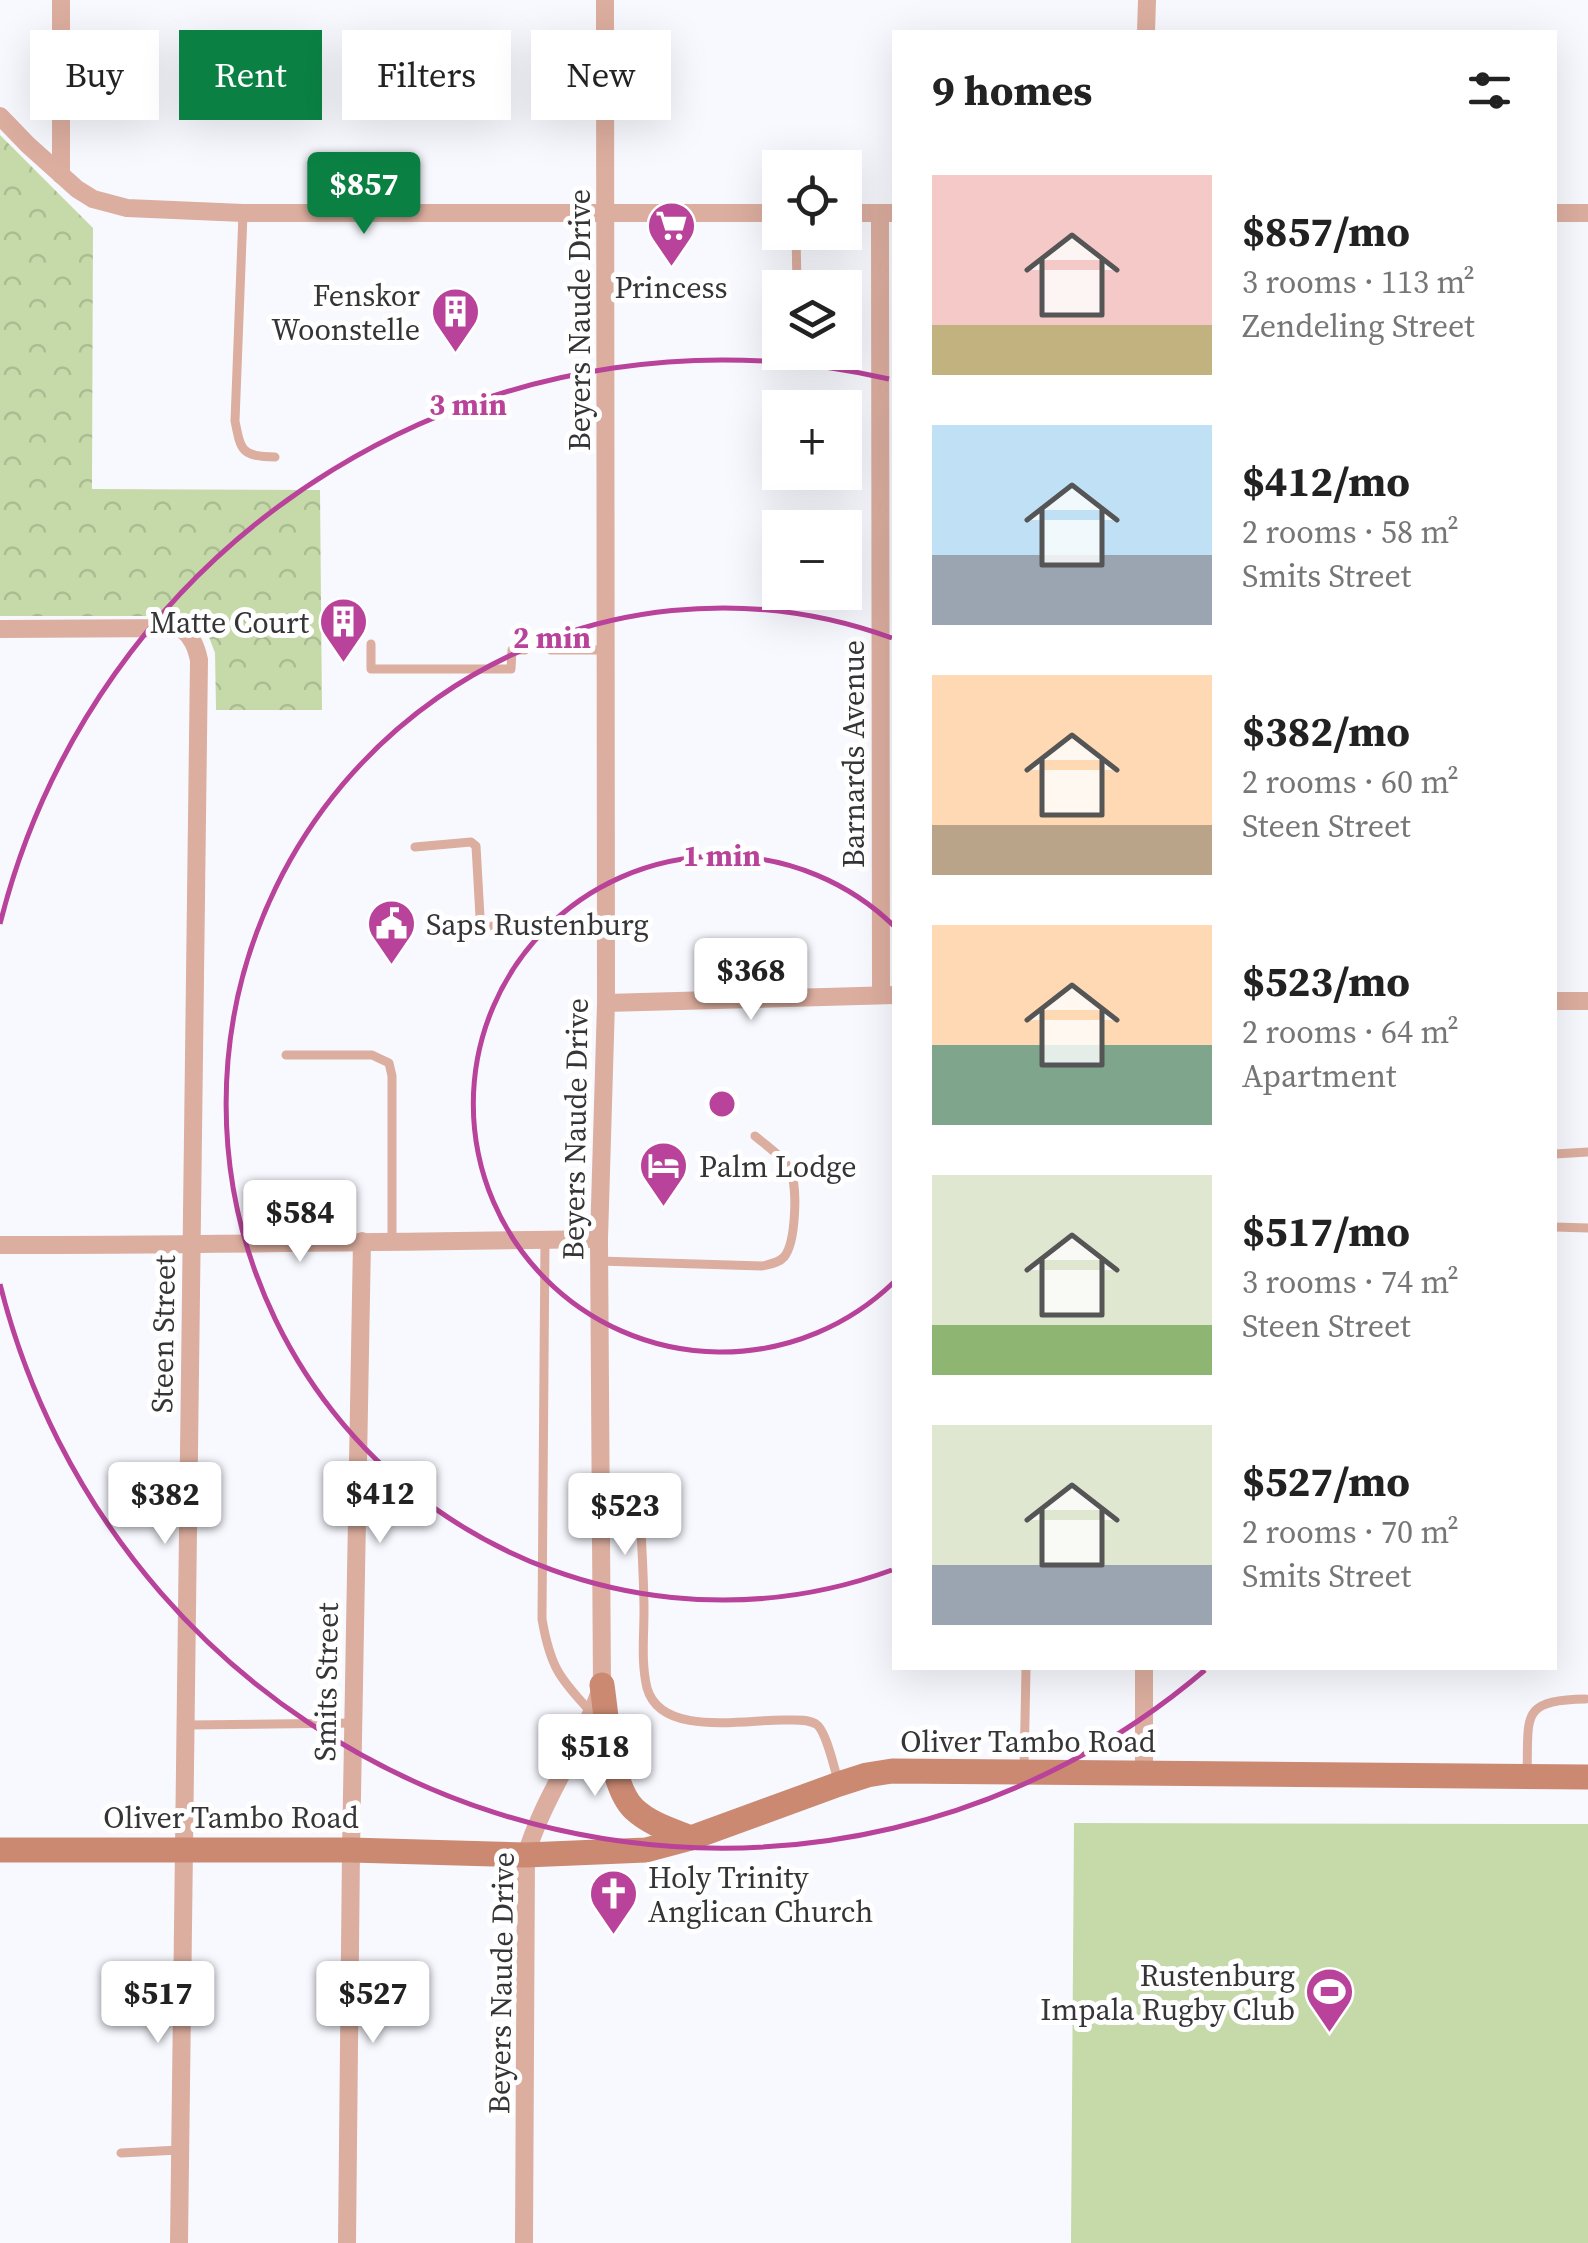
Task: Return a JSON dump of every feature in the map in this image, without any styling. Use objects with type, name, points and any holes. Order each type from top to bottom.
[{"type":"main road","points":[[602,1685],[621,1791],[632,1807],[652,1822],[691,1838]]},
{"type":"main road","name":"Oliver Tambo Road","points":[[0,1850],[350,1850],[526,1855],[646,1850],[691,1838],[867,1775],[892,1771],[1588,1777]]},
{"type":"street","points":[[61,0],[61,176]]},
{"type":"street","name":"Beyers Naude Drive","points":[[524,2243],[526,1855],[542,1810],[593,1714],[602,1685],[599,1239],[606,1003],[605,0]]},
{"type":"street","points":[[1146,30],[1147,0]]},
{"type":"street","points":[[0,116],[61,176],[93,199],[127,208],[243,213],[762,214]]},
{"type":"street","points":[[1557,213],[1588,212]]},
{"type":"street","points":[[862,213],[888,213]]},
{"type":"street","name":"Barnards Avenue","points":[[888,213],[888,995]]},
{"type":"street","name":"Steen Street","points":[[0,629],[182,628],[196,646],[199,660],[179,2243]]},
{"type":"street","points":[[606,1003],[888,995]]},
{"type":"street","points":[[1557,1001],[1588,1001]]},
{"type":"street","points":[[0,1245],[599,1239]]},
{"type":"street","name":"Smits Street","points":[[347,2243],[362,1241]]},
{"type":"street","points":[[1144,1670],[1144,1775]]},
{"type":"lane","points":[[243,213],[236,420],[240,446],[247,454],[276,457]]},
{"type":"lane","points":[[371,644],[371,669],[512,669],[512,650],[524,650]]},
{"type":"lane","points":[[552,650],[606,650]]},
{"type":"lane","points":[[415,847],[471,842],[476,846],[480,917],[486,926],[606,931]]},
{"type":"lane","points":[[286,1055],[372,1055],[389,1063],[392,1242]]},
{"type":"lane","points":[[600,1260],[762,1266],[775,1264],[784,1257],[794,1224],[794,1179],[780,1158],[755,1136]]},
{"type":"lane","points":[[1557,1154],[1588,1152]]},
{"type":"lane","points":[[1557,1228],[1588,1228]]},
{"type":"lane","points":[[545,1240],[542,1619],[555,1670],[593,1714]]},
{"type":"lane","points":[[601,1514],[622,1514],[641,1527],[644,1665],[648,1692],[658,1707],[692,1722],[768,1719],[815,1724],[822,1730],[839,1784]]},
{"type":"lane","points":[[1024,1773],[1026,1670]]},
{"type":"lane","points":[[1527,1776],[1529,1723],[1534,1713],[1541,1704],[1553,1700],[1586,1699]]},
{"type":"lane","points":[[187,1725],[353,1723]]},
{"type":"lane","points":[[121,2153],[179,2150]]},
{"type":"green space","points":[[0,135],[93,228],[92,489],[320,490],[322,710],[216,710],[215,653],[206,629],[187,616],[0,616]]},
{"type":"green space","name":"Rustenburg Impala Rugby Club","points":[[1074,1823],[1588,1824],[1588,2243],[1071,2243]]},
{"type":"place","name":"Princess","points":[[671,268]]},
{"type":"place","name":"Fenskor Woonstelle","points":[[455,354]]},
{"type":"place","name":"Matte Court","points":[[344,664]]},
{"type":"place","name":"Saps Rustenburg","points":[[391,966]]},
{"type":"place","name":"Palm Lodge","points":[[664,1208]]},
{"type":"place","name":"Holy Trinity Anglican Church","points":[[613,1936]]},
{"type":"place","name":"Rustenburg Impala Rugby Club","points":[[1330,2034]]}]
